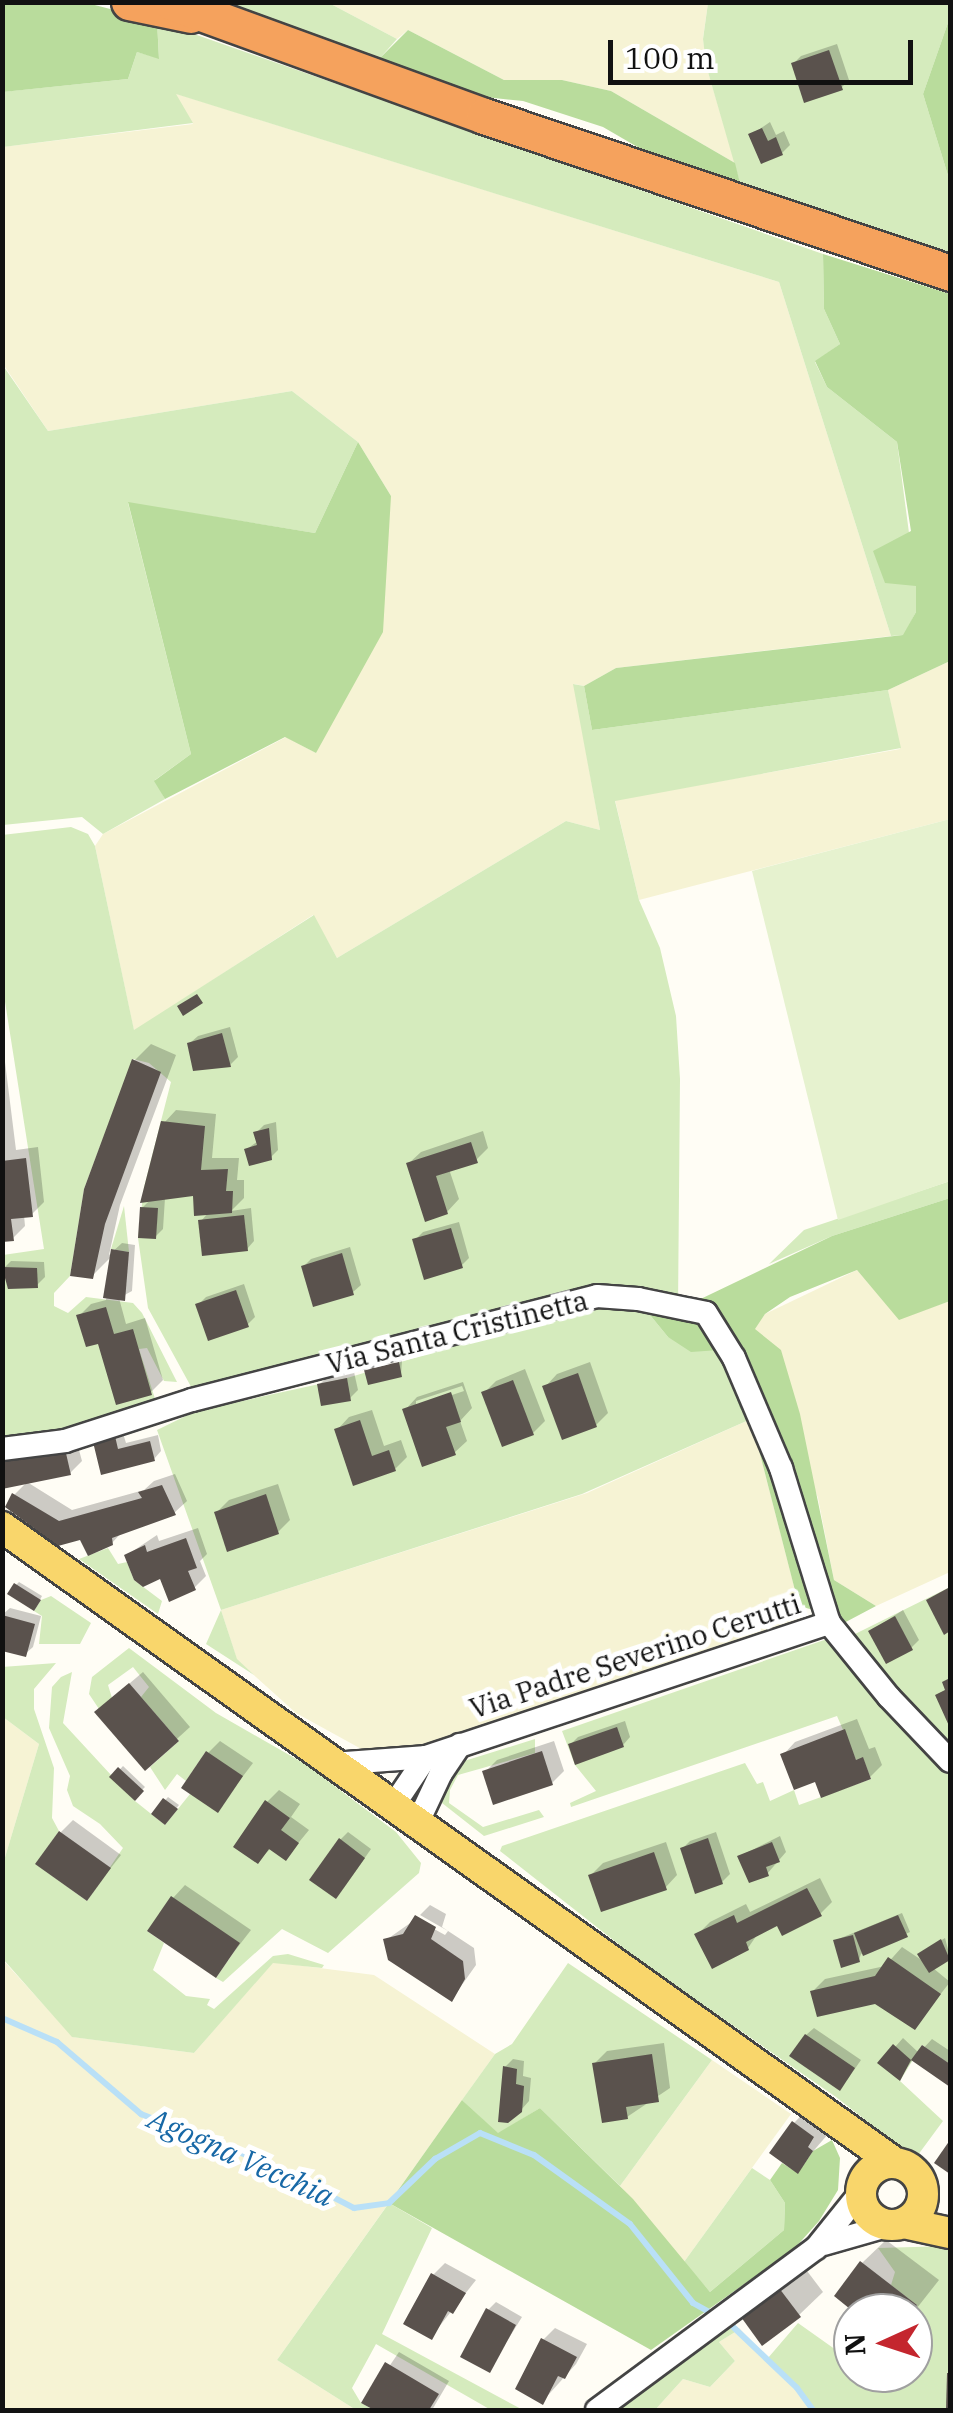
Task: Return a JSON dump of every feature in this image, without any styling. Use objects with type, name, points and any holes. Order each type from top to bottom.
[{"type":"highway","points":[[129,2],[207,18]]},
{"type":"highway","points":[[171,2],[207,18],[950,273]]},
{"type":"main road","points":[[2,1527],[895,2164],[912,2171],[950,2205]]},
{"type":"main road","points":[[832,2118],[852,2146],[868,2214],[897,2224],[950,2233]]},
{"type":"main road","points":[[862,2187],[876,2168],[895,2164]]},
{"type":"main road","points":[[897,2224],[921,2206],[921,2182]]},
{"type":"street","name":"Via Santa Cristinetta","points":[[2,1449],[65,1440],[192,1400],[597,1296],[638,1299],[706,1313],[734,1358],[781,1468],[829,1622]]},
{"type":"street","name":"Via Padre Severino Cerutti","points":[[333,1764],[426,1756],[829,1622]]},
{"type":"street","points":[[829,1622],[889,1698],[950,1761]]},
{"type":"street","name":"Via Padre Severino Cerutti","points":[[405,1815],[460,1746]]},
{"type":"street","points":[[405,1815],[426,1756]]},
{"type":"street","points":[[598,2410],[816,2248],[862,2187]]},
{"type":"street","points":[[816,2248],[897,2224]]},
{"type":"shaded area","points":[[329,3],[708,3],[703,38],[706,65],[735,163],[611,91],[562,80],[504,80],[408,30],[397,39]]},
{"type":"shaded area","points":[[174,93],[779,282],[891,636],[616,668],[584,686],[574,684],[600,830],[566,821],[337,958],[313,915],[134,1031],[95,846],[103,834],[286,737],[316,753],[391,496],[358,442],[292,391],[48,431],[3,364],[2,147],[193,124]]},
{"type":"shaded area","points":[[950,661],[950,819],[639,900],[615,800],[900,749],[888,690]]},
{"type":"shaded area","points":[[857,1270],[899,1319],[950,1301],[950,1572],[876,1606],[834,1580],[818,1498],[754,1329],[765,1314]]},
{"type":"shaded area","points":[[751,1419],[803,1621],[416,1749],[365,1751],[296,1713],[237,1660],[221,1610],[587,1493]]},
{"type":"shaded area","points":[[3,1717],[39,1744],[3,1864]]},
{"type":"shaded area","points":[[2,1959],[73,2037],[194,2053],[273,1962],[374,1975],[495,2054],[277,2360],[356,2410],[3,2410]]},
{"type":"shaded area","points":[[712,2060],[791,2114],[684,2262],[620,2186]]},
{"type":"shaded area","points":[[740,2329],[813,2410],[655,2410],[683,2379],[710,2387],[735,2361],[719,2342]]},
{"type":"green space","points":[[83,2],[157,21],[159,59],[137,52],[128,79],[3,92],[3,3]]},
{"type":"green space","points":[[220,3],[329,3],[397,39],[380,58]]},
{"type":"green space","points":[[708,3],[950,3],[950,17],[923,94],[950,182],[950,254],[740,183],[706,65],[703,39]]},
{"type":"green space","points":[[950,17],[950,182],[923,94]]},
{"type":"green space","points":[[157,21],[823,254],[824,309],[840,344],[815,362],[827,387],[897,442],[916,586],[916,612],[904,635],[891,636],[779,282],[176,94],[193,123],[3,147],[2,92],[128,79],[137,52],[159,58]]},
{"type":"green space","points":[[408,30],[504,80],[562,80],[611,91],[735,163],[740,183],[665,163],[603,127],[523,101],[485,97],[380,58]]},
{"type":"green space","points":[[823,254],[950,294],[950,661],[888,690],[592,730],[584,686],[616,668],[903,635],[916,612],[916,586],[885,583],[873,551],[911,531],[897,442],[827,387],[815,361],[840,344],[824,309]]},
{"type":"green space","points":[[2,364],[48,431],[292,391],[358,442],[315,533],[128,503],[191,754],[155,780],[165,799],[103,834],[82,817],[3,825]]},
{"type":"green space","points":[[358,442],[391,496],[383,632],[316,753],[285,737],[165,799],[154,781],[191,754],[128,502],[315,533]]},
{"type":"green space","points":[[573,684],[584,686],[592,730],[888,690],[901,748],[615,801],[639,900],[660,948],[676,1016],[680,1079],[678,1309],[636,1294],[195,1394],[148,1308],[138,1238],[144,1187],[171,1082],[149,1063],[133,1059],[84,1189],[70,1276],[54,1293],[54,1306],[68,1313],[86,1297],[133,1303],[177,1382],[164,1381],[147,1348],[139,1349],[158,1408],[3,1443],[3,1255],[44,1249],[3,989],[2,835],[71,827],[88,834],[95,846],[134,1030],[314,915],[337,958],[566,821],[600,830]]},
{"type":"green space","points":[[950,819],[950,1181],[838,1220],[752,871]]},
{"type":"green space","points":[[950,1181],[950,1198],[832,1236],[769,1264],[804,1230]]},
{"type":"green space","points":[[950,1198],[950,1301],[899,1320],[857,1270],[790,1297],[765,1314],[755,1329],[781,1350],[800,1414],[834,1580],[876,1606],[842,1624],[832,1615],[799,1606],[751,1419],[740,1409],[719,1350],[691,1352],[668,1337],[650,1315],[663,1317],[832,1236]]},
{"type":"green space","points":[[124,1206],[129,1252],[111,1249]]},
{"type":"green space","points":[[599,1303],[636,1309],[650,1315],[668,1337],[719,1350],[740,1409],[751,1419],[582,1494],[221,1610],[157,1430],[196,1411],[347,1378]]},
{"type":"green space","points":[[108,1548],[118,1564],[127,1562],[134,1580],[162,1601],[158,1614],[79,1559]]},
{"type":"green space","points":[[950,1587],[950,1748],[853,1635]]},
{"type":"green space","points":[[51,1596],[91,1623],[80,1644],[39,1644],[42,1616],[34,1611],[41,1600]]},
{"type":"green space","points":[[221,1610],[237,1659],[254,1675],[206,1644]]},
{"type":"green space","points":[[830,1638],[881,1702],[950,1772],[950,2064],[922,2045],[900,2081],[943,2121],[915,2159],[836,2097],[640,1961],[500,1851],[502,1846],[745,1763],[757,1784],[763,1782],[770,1801],[794,1790],[799,1805],[871,1779],[863,1758],[856,1760],[837,1716],[571,1807],[570,1803],[596,1791],[575,1765],[562,1731]]},
{"type":"green space","points":[[129,1648],[216,1713],[305,1764],[396,1832],[421,1863],[419,1873],[328,1953],[282,1929],[223,1982],[216,1978],[238,1946],[147,1931],[164,1943],[153,1970],[186,1996],[210,1999],[207,2005],[214,2009],[273,1956],[288,1954],[324,1965],[322,1968],[273,1963],[194,2053],[72,2037],[3,1959],[3,1864],[39,1744],[3,1717],[2,1667],[56,1663],[34,1689],[34,1709],[54,1768],[52,1818],[59,1831],[36,1864],[87,1901],[123,1848],[100,1824],[73,1806],[67,1790],[70,1776],[49,1728],[52,1687],[61,1677],[72,1672],[63,1723],[135,1801],[165,1825],[190,1794],[206,1751],[186,1781],[177,1774],[165,1790],[150,1767],[179,1741],[141,1697],[149,1687],[133,1667],[108,1685],[112,1698],[99,1709],[89,1694],[92,1677]]},
{"type":"green space","points":[[535,1739],[535,1753],[458,1775],[450,1790],[449,1803],[483,1827],[539,1810],[544,1817],[484,1836],[442,1803],[441,1787],[461,1762]]},
{"type":"green space","points":[[568,1963],[712,2060],[620,2186],[540,2108],[498,2134],[462,2100],[495,2054],[512,2044]]},
{"type":"green space","points":[[462,2100],[498,2133],[540,2108],[633,2199],[710,2292],[784,2230],[785,2203],[770,2180],[782,2163],[798,2173],[813,2151],[832,2140],[840,2158],[838,2190],[819,2221],[794,2249],[651,2350],[389,2203]]},
{"type":"green space","points":[[752,2168],[770,2180],[785,2203],[784,2230],[710,2292],[684,2262]]},
{"type":"green space","points":[[389,2203],[432,2228],[382,2334],[523,2410],[491,2410],[376,2344],[352,2388],[361,2403],[374,2410],[356,2410],[277,2360]]},
{"type":"green space","points":[[950,2246],[950,2375],[946,2410],[813,2410],[768,2358],[798,2323],[833,2348],[833,2393],[933,2393],[933,2293],[901,2293],[891,2285],[895,2272],[878,2248]]},
{"type":"green space","points":[[730,2323],[740,2329],[719,2342],[735,2361],[710,2387],[683,2379],[655,2410],[617,2410]]},
{"type":"building","points":[[829,50],[843,90],[804,103],[791,63]]},
{"type":"building","points":[[762,128],[768,141],[776,137],[783,155],[761,164],[748,134]]},
{"type":"building","points":[[197,994],[203,1003],[183,1016],[177,1006]]},
{"type":"building","points":[[222,1033],[231,1067],[193,1071],[187,1043]]},
{"type":"building","points":[[132,1059],[161,1072],[105,1224],[93,1279],[70,1276],[84,1189]]},
{"type":"building","points":[[161,1121],[205,1126],[201,1170],[228,1169],[226,1191],[233,1191],[232,1213],[194,1216],[193,1196],[140,1203]]},
{"type":"building","points":[[269,1128],[272,1160],[249,1166],[244,1149],[257,1145],[253,1132]]},
{"type":"building","points":[[471,1142],[478,1163],[436,1176],[448,1214],[425,1222],[406,1163]]},
{"type":"building","points":[[26,1158],[33,1217],[11,1219],[14,1241],[2,1242],[2,1161]]},
{"type":"building","points":[[140,1207],[158,1208],[156,1239],[138,1238]]},
{"type":"building","points":[[244,1215],[248,1251],[202,1256],[198,1220]]},
{"type":"building","points":[[451,1228],[463,1268],[424,1280],[412,1239]]},
{"type":"building","points":[[111,1249],[129,1252],[125,1301],[103,1298]]},
{"type":"building","points":[[342,1253],[354,1295],[313,1307],[301,1266]]},
{"type":"building","points":[[2,1267],[37,1268],[38,1288],[8,1289]]},
{"type":"building","points":[[236,1290],[249,1327],[208,1341],[195,1304]]},
{"type":"building","points":[[106,1307],[114,1334],[133,1329],[152,1395],[116,1405],[98,1344],[86,1347],[76,1315]]},
{"type":"building","points":[[399,1362],[402,1377],[368,1385],[364,1370]]},
{"type":"building","points":[[578,1373],[597,1427],[562,1440],[542,1386]]},
{"type":"building","points":[[347,1378],[351,1401],[321,1406],[317,1384]]},
{"type":"building","points":[[513,1380],[534,1435],[502,1447],[481,1392]]},
{"type":"building","points":[[451,1392],[461,1422],[446,1427],[456,1455],[422,1467],[402,1409]]},
{"type":"building","points":[[360,1420],[372,1456],[389,1450],[396,1471],[353,1486],[334,1429]]},
{"type":"building","points":[[115,1436],[118,1449],[150,1441],[155,1461],[101,1475],[93,1442]]},
{"type":"building","points":[[65,1449],[71,1475],[2,1489],[2,1461]]},
{"type":"building","points":[[162,1485],[176,1515],[112,1538],[113,1545],[88,1556],[80,1540],[58,1546],[5,1507],[12,1493],[59,1521],[142,1498],[138,1492]]},
{"type":"building","points":[[266,1494],[279,1534],[227,1552],[214,1512]]},
{"type":"building","points":[[186,1538],[197,1568],[188,1571],[196,1590],[169,1602],[160,1579],[143,1587],[134,1580],[124,1555],[145,1545],[147,1552]]},
{"type":"building","points":[[14,1583],[41,1600],[34,1611],[7,1594]]},
{"type":"building","points":[[950,1587],[950,1631],[944,1635],[926,1600]]},
{"type":"building","points":[[2,1615],[35,1624],[26,1657],[2,1651]]},
{"type":"building","points":[[895,1616],[913,1650],[886,1664],[868,1631]]},
{"type":"building","points":[[950,1678],[950,1728],[935,1695],[945,1690],[942,1682]]},
{"type":"building","points":[[129,1683],[179,1741],[145,1771],[94,1712]]},
{"type":"building","points":[[617,1727],[624,1747],[575,1765],[568,1744]]},
{"type":"building","points":[[845,1729],[856,1760],[863,1757],[871,1779],[821,1798],[815,1782],[794,1790],[780,1754]]},
{"type":"building","points":[[206,1751],[243,1776],[218,1813],[181,1788]]},
{"type":"building","points":[[542,1751],[553,1785],[493,1805],[482,1771]]},
{"type":"building","points":[[118,1767],[144,1791],[135,1801],[109,1777]]},
{"type":"building","points":[[163,1798],[178,1809],[165,1825],[151,1814]]},
{"type":"building","points":[[265,1800],[290,1818],[281,1830],[299,1843],[286,1861],[269,1849],[258,1864],[233,1847]]},
{"type":"building","points":[[59,1831],[111,1868],[87,1901],[35,1864]]},
{"type":"building","points":[[339,1838],[365,1858],[336,1899],[309,1880]]},
{"type":"building","points":[[708,1838],[723,1884],[695,1894],[680,1848]]},
{"type":"building","points":[[772,1842],[780,1862],[766,1867],[769,1876],[749,1883],[737,1856]]},
{"type":"building","points":[[654,1852],[667,1890],[601,1912],[588,1875]]},
{"type":"building","points":[[807,1888],[822,1916],[782,1936],[777,1926],[746,1942],[749,1950],[712,1969],[694,1934],[734,1915],[737,1923]]},
{"type":"building","points":[[171,1896],[240,1943],[216,1978],[147,1931]]},
{"type":"building","points":[[415,1915],[436,1927],[431,1939],[463,1961],[465,1979],[452,2002],[388,1960],[383,1939],[403,1934]]},
{"type":"building","points":[[898,1915],[908,1937],[863,1956],[854,1933]]},
{"type":"building","points":[[853,1935],[860,1962],[841,1968],[833,1940]]},
{"type":"building","points":[[941,1939],[950,1960],[929,1973],[917,1954]]},
{"type":"building","points":[[888,1957],[941,1994],[915,2030],[875,2004],[817,2017],[810,1991],[875,1976]]},
{"type":"building","points":[[805,2034],[855,2068],[840,2091],[789,2056]]},
{"type":"building","points":[[893,2044],[911,2060],[900,2081],[877,2063]]},
{"type":"building","points":[[922,2045],[950,2064],[950,2087],[911,2060]]},
{"type":"building","points":[[652,2054],[659,2102],[626,2107],[628,2119],[602,2123],[592,2063]]},
{"type":"building","points":[[503,2066],[517,2069],[516,2084],[524,2086],[522,2112],[508,2123],[498,2122]]},
{"type":"building","points":[[792,2121],[814,2137],[808,2147],[813,2151],[798,2174],[769,2153]]},
{"type":"building","points":[[950,2140],[950,2174],[934,2163]]},
{"type":"building","points":[[860,2261],[901,2293],[836,2293]]},
{"type":"building","points":[[431,2273],[466,2293],[453,2314],[448,2311],[432,2340],[403,2324]]},
{"type":"building","points":[[779,2288],[801,2317],[762,2346],[741,2317]]},
{"type":"building","points":[[486,2308],[516,2325],[490,2373],[460,2357]]},
{"type":"building","points":[[541,2338],[577,2357],[565,2379],[558,2376],[543,2405],[515,2389]]},
{"type":"building","points":[[385,2362],[439,2394],[429,2410],[374,2410],[361,2403]]},
{"type":"building","points":[[950,2373],[950,2410],[946,2410]]},
{"type":"waterway","name":"Agogna Vecchia","points":[[2,2018],[57,2042],[141,2114],[269,2164],[354,2208],[389,2203],[435,2159],[480,2133],[534,2155],[630,2224],[693,2303],[716,2316]]},
{"type":"waterway","name":"Agogna Vecchia","points":[[728,2322],[797,2388],[813,2410]]}]
